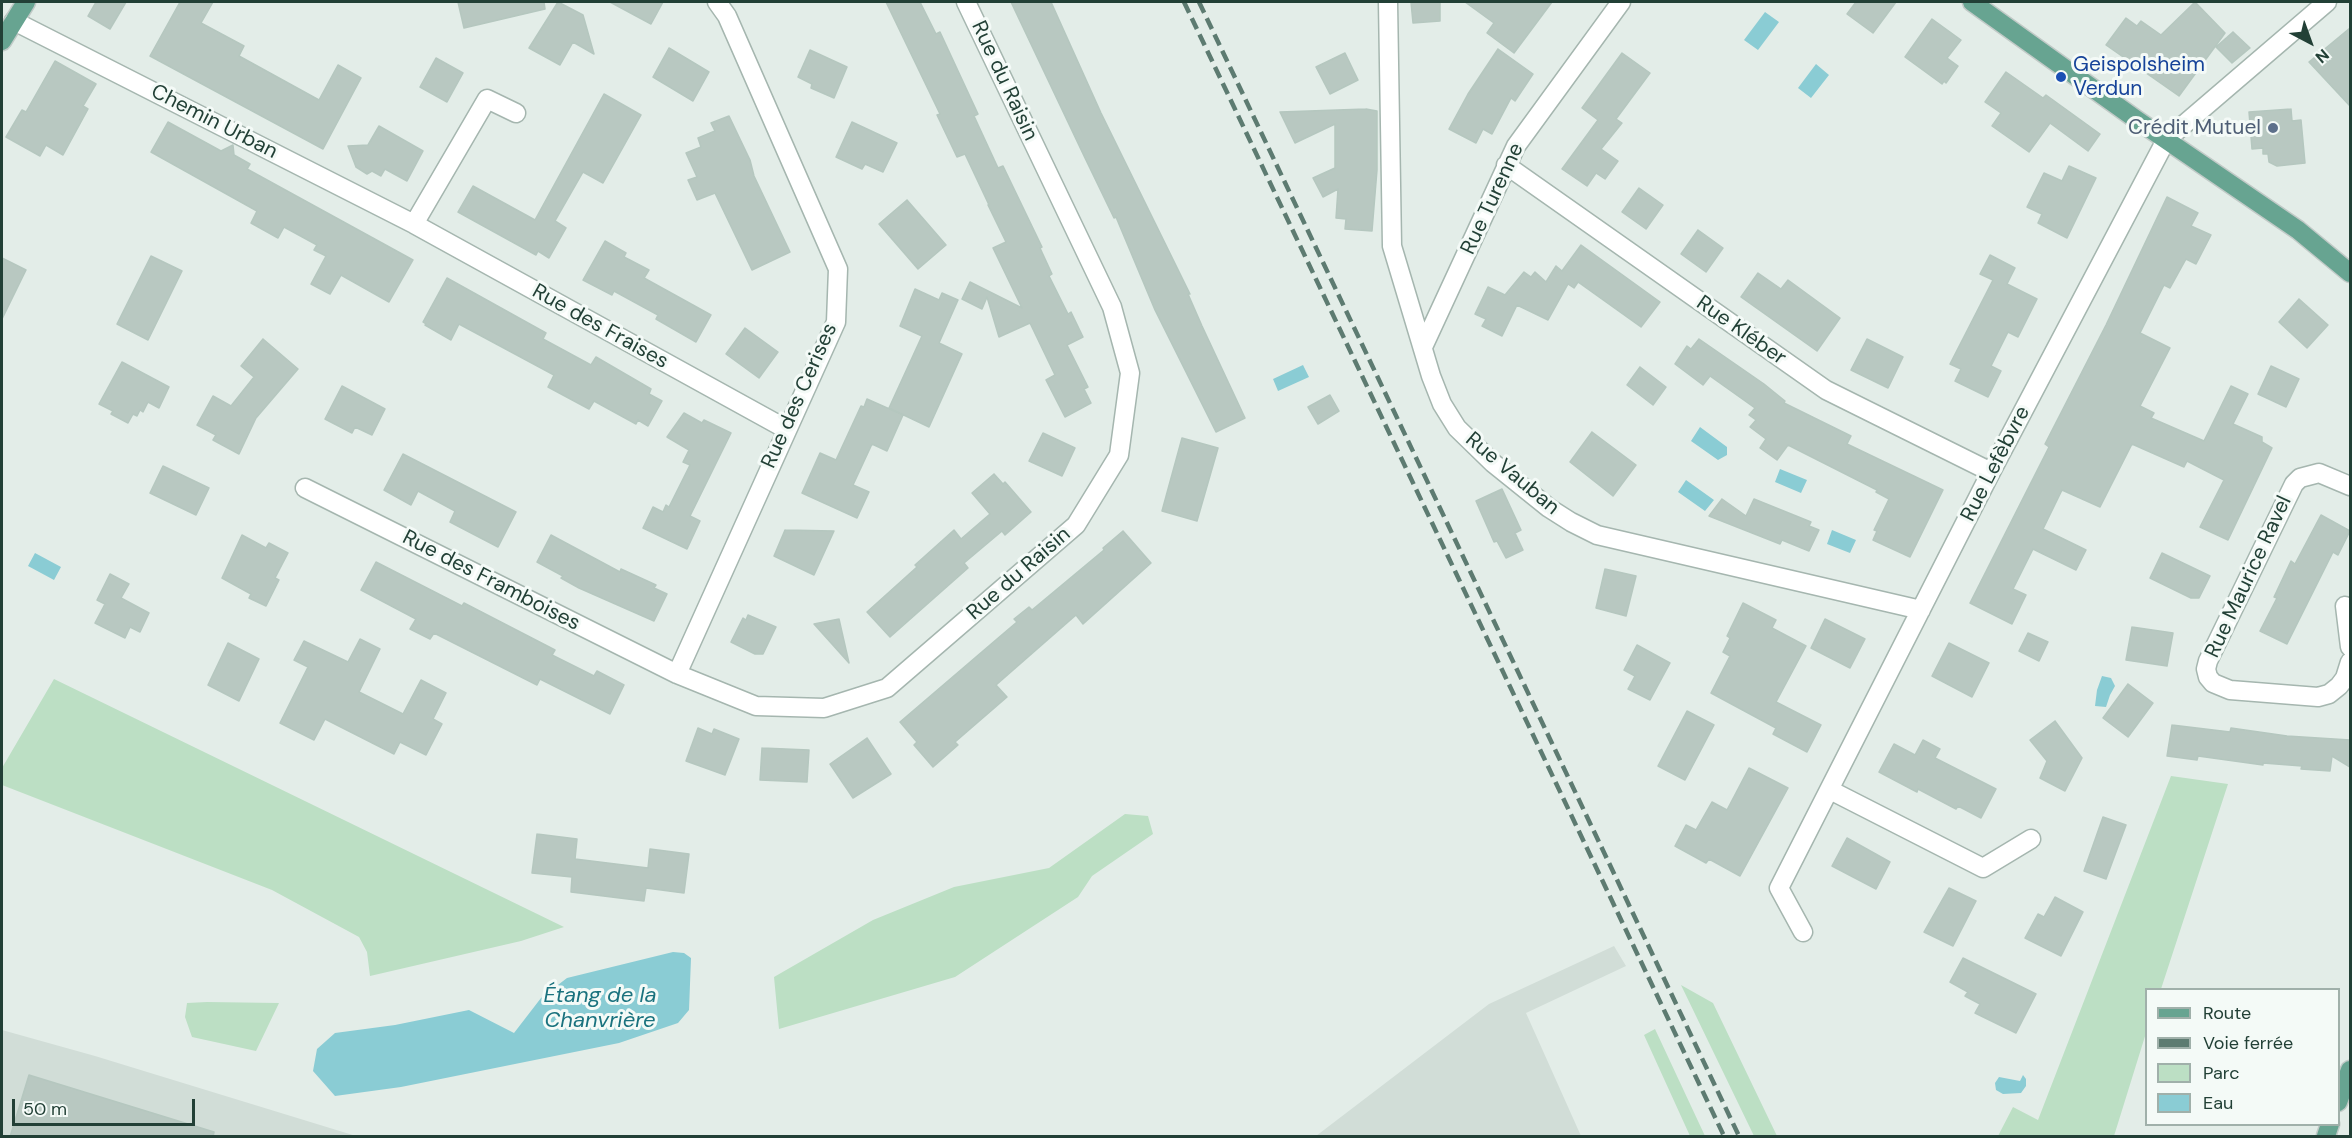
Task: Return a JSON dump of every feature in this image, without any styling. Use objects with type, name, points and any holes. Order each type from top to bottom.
[{"type":"main road","points":[[2,41],[26,2]]},
{"type":"main road","points":[[1972,2],[2312,241],[2350,273]]},
{"type":"main road","points":[[2340,1097],[2350,1070]]},
{"type":"street","name":"Rue du Raisin","points":[[677,674],[756,706],[824,708],[887,688],[1076,525],[1119,455],[1130,373],[1112,307],[966,2]]},
{"type":"street","name":"Rue Vauban","points":[[1388,2],[1392,246],[1431,376],[1442,404],[1457,428],[1493,463],[1549,508],[1570,522],[1597,535],[1921,610]]},
{"type":"street","name":"Rue Turenne","points":[[1424,347],[1516,146],[1621,2]]},
{"type":"street","points":[[2166,140],[2327,2]]},
{"type":"street","name":"Rue des Cerises","points":[[677,674],[836,322],[838,269],[722,6]]},
{"type":"street","name":"Chemin Urban","points":[[14,21],[414,224]]},
{"type":"street","points":[[414,224],[487,99],[516,113]]},
{"type":"street","name":"Rue Lefèbvre","points":[[1803,932],[1779,888],[1991,472],[2166,140]]},
{"type":"street","name":"Rue Kléber","points":[[1506,165],[1826,390],[1991,472]]},
{"type":"street","name":"Rue des Fraises","points":[[414,224],[786,429]]},
{"type":"street","name":"Rue Maurice Ravel","points":[[2350,486],[2319,472],[2309,474],[2294,484],[2206,669],[2213,683],[2230,690],[2318,697],[2329,694],[2339,686],[2345,678],[2350,662]]},
{"type":"street","name":"Rue des Framboises","points":[[305,488],[677,674]]},
{"type":"street","points":[[2346,606],[2350,647]]},
{"type":"street","points":[[1830,790],[1983,868],[2031,839]]},
{"type":"shaded area","points":[[1614,946],[1626,966],[1526,1013],[1581,1136],[1316,1136],[1489,1004]]},
{"type":"shaded area","points":[[2,1030],[95,1056],[356,1136],[2,1136]]},
{"type":"green space","points":[[54,679],[564,927],[521,941],[370,976],[367,952],[359,937],[272,890],[2,785],[2,768]]},
{"type":"green space","points":[[2171,776],[2228,784],[2161,988],[2145,988],[2145,1036],[2114,1136],[1998,1136],[2013,1107],[2038,1120]]},
{"type":"green space","points":[[1125,814],[1148,816],[1153,834],[1092,876],[1078,897],[955,977],[779,1029],[774,977],[873,920],[954,887],[1049,868]]},
{"type":"green space","points":[[1681,985],[1713,1003],[1777,1136],[1754,1136]]},
{"type":"green space","points":[[187,1003],[279,1003],[256,1051],[192,1037],[185,1017]]},
{"type":"green space","points":[[1655,1029],[1705,1136],[1690,1136],[1644,1035]]},
{"type":"water","points":[[1765,12],[1779,22],[1758,50],[1744,40]]},
{"type":"water","points":[[1816,64],[1829,75],[1811,98],[1798,88]]},
{"type":"water","points":[[1303,365],[1309,377],[1278,391],[1273,379]]},
{"type":"water","points":[[1700,427],[1727,447],[1727,455],[1718,460],[1691,441]]},
{"type":"water","points":[[1780,469],[1807,480],[1801,493],[1775,482]]},
{"type":"water","points":[[1686,480],[1714,500],[1705,511],[1678,492]]},
{"type":"water","points":[[1832,530],[1856,540],[1850,553],[1827,544]]},
{"type":"water","points":[[35,553],[61,567],[54,580],[28,566]]},
{"type":"water","points":[[2102,676],[2111,678],[2115,686],[2106,707],[2095,706]]},
{"type":"water","name":"Étang de la Chanvrière","points":[[673,952],[684,953],[691,958],[689,1010],[678,1023],[619,1043],[401,1087],[335,1096],[313,1071],[317,1049],[335,1033],[395,1025],[469,1010],[514,1033],[541,998],[567,978]]},
{"type":"water","points":[[2023,1075],[2026,1079],[2026,1086],[2021,1093],[2003,1094],[1996,1090],[1995,1083],[1999,1077],[2020,1081]]},
{"type":"building","points":[[96,2],[126,2],[110,29],[88,16]]},
{"type":"building","points":[[180,2],[213,2],[201,23],[244,46],[239,56],[319,100],[338,65],[361,78],[323,149],[150,56]]},
{"type":"building","points":[[458,2],[544,2],[545,9],[464,28]]},
{"type":"building","points":[[558,2],[583,15],[594,54],[573,42],[560,65],[529,48]]},
{"type":"building","points":[[610,2],[663,2],[651,24]]},
{"type":"building","points":[[886,2],[920,2],[936,34],[940,32],[978,114],[974,116],[998,168],[1003,166],[1042,247],[1040,248],[1052,274],[1049,276],[1068,314],[1071,312],[1083,337],[1067,345],[1088,387],[1084,389],[1091,403],[1065,417],[1046,380],[1055,375],[1030,323],[999,337],[987,297],[982,309],[962,299],[970,282],[1022,308],[993,248],[1006,242],[965,154],[957,157],[937,115],[940,114]]},
{"type":"building","points":[[1011,2],[1051,2],[1101,113],[1190,294],[1188,294],[1202,326],[1245,418],[1216,432],[1155,310],[1116,217],[1114,218]]},
{"type":"building","points":[[1411,2],[1440,2],[1440,21],[1413,23]]},
{"type":"building","points":[[1465,2],[1552,2],[1514,53],[1487,33],[1494,23]]},
{"type":"building","points":[[1856,2],[1896,2],[1873,33],[1847,14]]},
{"type":"building","points":[[2195,2],[2225,33],[2179,96],[2106,45],[2126,18],[2137,26],[2141,21],[2161,35]]},
{"type":"building","points":[[1932,19],[1961,40],[1947,58],[1958,66],[1946,83],[1944,81],[1942,84],[1905,57]]},
{"type":"building","points":[[2350,28],[2350,106],[2309,62]]},
{"type":"building","points":[[2233,32],[2250,48],[2232,63],[2216,47]]},
{"type":"building","points":[[669,48],[709,72],[693,101],[653,77]]},
{"type":"building","points":[[1498,49],[1533,74],[1515,101],[1511,98],[1492,134],[1483,129],[1476,143],[1449,129],[1468,94]]},
{"type":"building","points":[[810,50],[847,67],[834,98],[811,88],[812,84],[798,77]]},
{"type":"building","points":[[1345,53],[1358,80],[1330,94],[1316,67]]},
{"type":"building","points":[[1622,53],[1650,73],[1616,119],[1622,123],[1601,149],[1618,161],[1605,179],[1596,173],[1587,186],[1562,169],[1598,120],[1582,108]]},
{"type":"building","points":[[436,58],[463,73],[447,102],[420,87]]},
{"type":"building","points":[[55,61],[96,84],[83,106],[88,109],[63,155],[46,145],[40,156],[6,137],[22,110],[26,112]]},
{"type":"building","points":[[2006,72],[2043,98],[2046,95],[2100,134],[2088,151],[2050,123],[2029,152],[1992,126],[2001,113],[1985,102]]},
{"type":"building","points":[[604,94],[641,115],[603,183],[583,172],[555,221],[566,228],[549,258],[538,251],[536,255],[458,212],[473,186],[535,220]]},
{"type":"building","points":[[1366,109],[1377,111],[1377,170],[1372,231],[1345,229],[1346,219],[1336,218],[1338,189],[1323,197],[1313,178],[1335,168],[1335,124],[1295,143],[1280,112]]},
{"type":"building","name":"Crédit Mutuel","points":[[2291,109],[2292,121],[2301,120],[2305,163],[2277,166],[2269,162],[2268,154],[2263,154],[2263,148],[2252,149],[2249,112]]},
{"type":"building","points":[[729,116],[790,252],[752,270],[715,193],[697,200],[688,180],[697,177],[686,153],[701,147],[698,138],[715,131],[711,123]]},
{"type":"building","points":[[168,122],[221,151],[233,145],[234,155],[250,164],[247,169],[413,260],[389,302],[341,275],[330,294],[311,284],[326,256],[314,250],[317,245],[284,227],[278,238],[251,223],[257,211],[151,152]]},
{"type":"building","points":[[852,122],[897,143],[883,172],[865,164],[862,169],[836,157]]},
{"type":"building","points":[[379,126],[423,151],[407,181],[385,169],[381,176],[372,171],[367,174],[356,167],[348,146],[368,145]]},
{"type":"building","points":[[2069,166],[2096,178],[2067,238],[2038,223],[2042,214],[2027,207],[2044,173],[2062,181]]},
{"type":"building","points":[[1639,188],[1663,205],[1646,229],[1622,212]]},
{"type":"building","points":[[2167,197],[2198,213],[2191,226],[2211,235],[2196,264],[2186,259],[2170,288],[2164,285],[2140,333],[2170,348],[2140,406],[2154,413],[2151,418],[2204,441],[2231,386],[2248,394],[2233,424],[2262,437],[2262,442],[2272,448],[2228,540],[2200,527],[2224,480],[2187,461],[2184,467],[2132,444],[2100,507],[2062,490],[2043,529],[2086,550],[2076,570],[2033,549],[2013,589],[2026,595],[2012,624],[1970,603],[2049,447],[2045,444],[2106,325]]},
{"type":"building","points":[[907,200],[946,245],[918,269],[879,224]]},
{"type":"building","points":[[1698,230],[1723,248],[1706,272],[1681,254]]},
{"type":"building","points":[[605,241],[626,253],[624,257],[649,270],[644,278],[711,315],[696,342],[656,319],[658,315],[614,291],[612,295],[583,280]]},
{"type":"building","points":[[1581,245],[1660,302],[1641,327],[1578,282],[1574,288],[1568,284],[1548,320],[1517,305],[1502,336],[1482,326],[1486,319],[1475,314],[1488,287],[1505,295],[1524,272],[1531,277],[1535,272],[1546,282],[1556,266],[1562,271]]},
{"type":"building","points":[[1990,255],[2015,268],[2007,284],[2037,299],[2018,337],[2008,332],[1991,366],[2001,371],[1988,397],[1955,381],[1961,369],[1950,364],[1993,280],[1980,274]]},
{"type":"building","points":[[151,256],[182,271],[148,340],[117,324]]},
{"type":"building","points":[[2,258],[26,270],[2,319]]},
{"type":"building","points":[[1758,273],[1781,289],[1788,280],[1840,318],[1817,351],[1741,297]]},
{"type":"building","points":[[447,278],[546,333],[543,339],[591,365],[596,357],[651,389],[649,394],[662,401],[648,426],[638,420],[636,424],[594,401],[589,409],[548,387],[554,375],[459,324],[451,340],[425,325],[423,322]]},
{"type":"building","points":[[915,289],[939,300],[942,293],[958,300],[939,343],[962,354],[929,427],[889,408],[922,336],[900,326]]},
{"type":"building","points":[[2299,299],[2328,325],[2307,348],[2279,322]]},
{"type":"building","points":[[745,328],[778,352],[759,378],[726,354]]},
{"type":"building","points":[[263,339],[298,369],[256,418],[239,454],[213,440],[216,435],[197,425],[213,396],[231,406],[254,377],[241,366]]},
{"type":"building","points":[[1699,339],[1764,384],[1785,401],[1784,403],[1851,436],[1847,444],[1943,490],[1910,557],[1873,540],[1877,531],[1874,530],[1889,499],[1876,492],[1877,490],[1788,445],[1777,460],[1760,448],[1766,439],[1750,427],[1756,420],[1749,415],[1755,408],[1710,376],[1703,385],[1675,364],[1687,346],[1691,349]]},
{"type":"building","points":[[1867,339],[1903,357],[1888,388],[1851,370]]},
{"type":"building","points":[[122,362],[169,387],[159,408],[148,402],[143,412],[140,410],[137,416],[133,414],[128,423],[111,414],[113,411],[99,404]]},
{"type":"building","points":[[2271,366],[2299,379],[2286,407],[2258,394]]},
{"type":"building","points":[[1640,367],[1666,387],[1653,405],[1627,385]]},
{"type":"building","points":[[342,386],[385,409],[372,435],[355,427],[352,433],[325,419]]},
{"type":"building","points":[[1330,395],[1339,411],[1318,424],[1308,407]]},
{"type":"building","points":[[867,399],[903,415],[887,451],[872,444],[853,485],[869,492],[857,518],[802,493],[820,453],[836,460],[861,406],[864,407]]},
{"type":"building","points":[[684,413],[702,423],[704,420],[731,433],[690,516],[700,521],[687,549],[643,528],[653,507],[663,512],[666,505],[669,507],[690,465],[683,462],[689,450],[667,437]]},
{"type":"building","points":[[1592,432],[1636,465],[1613,496],[1570,462]]},
{"type":"building","points":[[1043,433],[1075,448],[1062,476],[1029,461]]},
{"type":"building","points":[[1182,438],[1218,448],[1197,521],[1162,511]]},
{"type":"building","points":[[403,454],[516,512],[498,547],[450,522],[455,511],[418,491],[411,505],[384,490]]},
{"type":"building","points":[[163,466],[209,488],[196,515],[150,493]]},
{"type":"building","points":[[994,474],[1003,484],[1005,482],[1031,512],[1005,535],[1002,531],[964,563],[968,568],[890,637],[867,612],[954,530],[961,539],[990,514],[972,493]]},
{"type":"building","points":[[1502,489],[1521,530],[1515,533],[1523,550],[1506,558],[1497,541],[1494,542],[1476,501]]},
{"type":"building","points":[[1722,499],[1746,516],[1754,499],[1811,522],[1809,526],[1819,530],[1809,551],[1782,540],[1780,544],[1709,516]]},
{"type":"building","points":[[2321,515],[2350,531],[2338,555],[2333,552],[2287,644],[2260,631],[2277,598],[2274,597],[2291,561],[2295,564]]},
{"type":"building","points":[[785,530],[834,531],[814,575],[774,556]]},
{"type":"building","points":[[1123,531],[1151,563],[1083,624],[1076,615],[996,685],[1007,697],[955,742],[958,745],[933,767],[914,745],[917,742],[900,722],[1017,622],[1014,619],[1029,607],[1032,610],[1104,550],[1103,548]]},
{"type":"building","points":[[242,535],[266,548],[269,543],[288,553],[275,578],[279,580],[266,606],[249,598],[251,594],[222,578]]},
{"type":"building","points":[[551,535],[620,572],[621,569],[656,585],[654,588],[667,594],[654,621],[579,588],[537,562]]},
{"type":"building","points":[[2162,553],[2210,576],[2199,598],[2191,598],[2150,578]]},
{"type":"building","points":[[376,562],[462,606],[464,603],[555,650],[552,655],[594,676],[597,671],[624,685],[610,714],[540,679],[537,685],[434,633],[430,639],[410,629],[416,619],[361,590]]},
{"type":"building","points":[[1605,569],[1636,576],[1626,616],[1596,608]]},
{"type":"building","points":[[110,574],[129,584],[121,598],[149,613],[140,632],[130,627],[125,638],[95,623],[105,604],[97,600]]},
{"type":"building","points":[[1743,603],[1776,620],[1772,628],[1806,646],[1776,702],[1821,725],[1807,752],[1773,734],[1776,728],[1711,693],[1730,656],[1723,652],[1730,638],[1727,636]]},
{"type":"building","points":[[748,615],[776,627],[763,654],[755,654],[731,642],[743,618],[746,620]]},
{"type":"building","points":[[839,619],[849,663],[814,624]]},
{"type":"building","points":[[1825,619],[1865,639],[1850,668],[1811,648]]},
{"type":"building","points":[[2132,627],[2173,633],[2167,666],[2126,660]]},
{"type":"building","points":[[2028,633],[2048,642],[2039,661],[2019,651]]},
{"type":"building","points":[[360,639],[380,649],[359,692],[403,714],[421,680],[446,693],[433,719],[442,724],[426,755],[400,742],[394,754],[325,719],[314,740],[280,723],[308,667],[294,660],[304,641],[348,662]]},
{"type":"building","points":[[228,643],[259,659],[239,701],[208,685]]},
{"type":"building","points":[[1949,643],[1989,663],[1972,697],[1932,676]]},
{"type":"building","points":[[1637,645],[1670,663],[1650,700],[1628,689],[1635,676],[1624,670]]},
{"type":"building","points":[[2128,684],[2153,703],[2128,737],[2103,718]]},
{"type":"building","points":[[1687,711],[1714,725],[1685,780],[1658,766]]},
{"type":"building","points":[[2055,721],[2082,758],[2065,791],[2040,778],[2047,761],[2030,740]]},
{"type":"building","points":[[2172,725],[2230,732],[2231,728],[2287,736],[2350,740],[2350,767],[2332,756],[2330,771],[2301,769],[2302,766],[2263,763],[2263,765],[2198,756],[2197,760],[2167,756]]},
{"type":"building","points":[[698,728],[712,734],[714,729],[739,739],[725,775],[686,761]]},
{"type":"building","points":[[867,738],[891,774],[853,798],[830,764]]},
{"type":"building","points":[[1923,740],[1940,749],[1935,758],[1996,789],[1981,818],[1958,806],[1956,809],[1918,789],[1917,792],[1879,772],[1894,744],[1915,755]]},
{"type":"building","points":[[762,748],[809,750],[807,782],[760,780]]},
{"type":"building","points":[[1749,768],[1788,788],[1740,876],[1709,859],[1706,863],[1675,846],[1686,825],[1696,830],[1712,802],[1727,810]]},
{"type":"building","points":[[2103,817],[2126,825],[2106,879],[2084,871]]},
{"type":"building","points":[[537,834],[577,839],[575,859],[648,868],[650,849],[689,854],[684,893],[646,888],[644,901],[571,892],[572,877],[532,873]]},
{"type":"building","points":[[1847,838],[1890,862],[1876,889],[1832,866]]},
{"type":"building","points":[[1949,888],[1976,901],[1953,946],[1924,932]]},
{"type":"building","points":[[2055,897],[2083,912],[2061,956],[2025,938],[2038,914],[2044,917]]},
{"type":"building","points":[[1963,958],[2036,994],[2016,1033],[1975,1013],[1980,1004],[1965,996],[1968,992],[1950,982]]},
{"type":"building","points":[[29,1075],[214,1132],[213,1137],[10,1137]]},
{"type":"railway","points":[[1184,2],[1724,1136]]},
{"type":"railway","points":[[1199,2],[1739,1136]]},
{"type":"place","name":"Geispolsheim Verdun","points":[[2061,77]]},
{"type":"place","name":"Crédit Mutuel","points":[[2273,128]]}]
